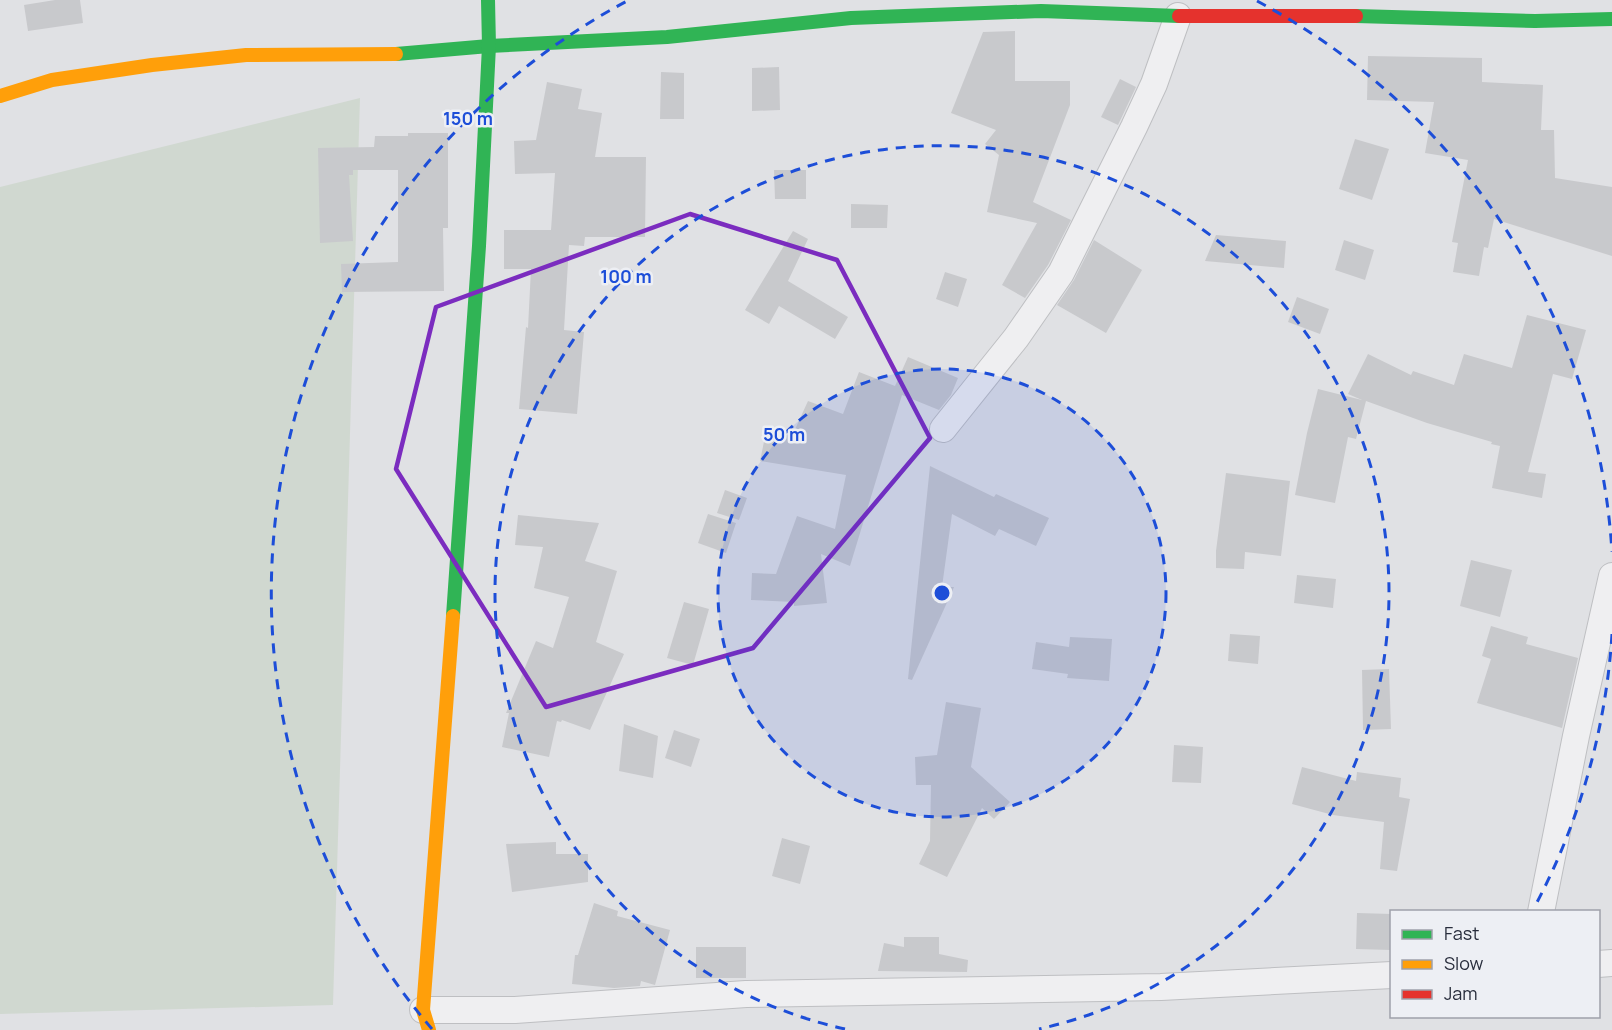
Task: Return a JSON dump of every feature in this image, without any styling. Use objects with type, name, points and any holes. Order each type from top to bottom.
[{"type":"street","points":[[488,0],[489,46],[479,246],[426,1020],[515,1010],[746,994],[1161,987],[1390,975]]},
{"type":"street","points":[[0,96],[52,80],[234,56],[385,55],[489,46],[667,37],[851,9],[1041,11],[1178,16],[1353,8],[1534,21],[1612,19]]},
{"type":"street","points":[[943,429],[1016,338],[1061,273],[1139,117],[1154,84],[1178,16]]},
{"type":"street","points":[[1541,910],[1576,736],[1612,576]]},
{"type":"highlighted area","points":[[690,214],[837,260],[930,438],[753,648],[546,707],[396,469],[436,307]]},
{"type":"shaded area","points":[[360,98],[333,1005],[0,1014],[0,187]]},
{"type":"building","points":[[55,0],[80,0],[83,23],[28,31],[24,5]]},
{"type":"building","points":[[1015,31],[1015,81],[1070,81],[1070,105],[1033,202],[1071,220],[1048,265],[1025,298],[1002,285],[1037,223],[987,212],[999,155],[985,144],[996,130],[951,113],[983,32]]},
{"type":"building","points":[[1368,56],[1482,58],[1482,82],[1543,85],[1541,130],[1554,130],[1555,178],[1612,187],[1612,256],[1494,219],[1488,248],[1484,247],[1479,276],[1453,272],[1458,243],[1452,242],[1468,160],[1425,153],[1434,102],[1367,100]]},
{"type":"building","points":[[779,67],[780,110],[752,111],[752,68]]},
{"type":"building","points":[[661,72],[684,73],[684,119],[660,119]]},
{"type":"building","points":[[1120,79],[1136,87],[1118,125],[1101,117]]},
{"type":"building","points":[[547,82],[582,89],[578,109],[602,113],[595,157],[646,157],[645,237],[585,237],[584,246],[569,245],[564,330],[584,332],[577,414],[519,409],[526,327],[528,328],[531,269],[504,269],[504,230],[551,230],[555,173],[515,174],[514,141],[536,140]]},
{"type":"building","points":[[408,133],[448,133],[448,228],[443,228],[444,291],[342,292],[341,264],[398,262],[398,170],[353,170],[353,175],[349,175],[353,241],[320,243],[318,148],[374,147],[375,136],[408,136]]},
{"type":"building","points":[[1355,139],[1389,149],[1372,200],[1339,189]]},
{"type":"building","points":[[774,170],[806,170],[806,199],[775,199]]},
{"type":"building","points":[[851,204],[888,205],[887,228],[851,228]]},
{"type":"building","points":[[793,231],[808,239],[788,281],[848,317],[835,339],[779,306],[769,324],[745,310]]},
{"type":"building","points":[[1216,235],[1286,241],[1284,268],[1205,261]]},
{"type":"building","points":[[1094,240],[1142,270],[1106,333],[1057,305],[1074,280]]},
{"type":"building","points":[[1344,240],[1374,250],[1365,280],[1335,270]]},
{"type":"building","points":[[945,272],[967,279],[958,307],[936,299]]},
{"type":"building","points":[[1297,297],[1329,309],[1320,334],[1288,322]]},
{"type":"building","points":[[1527,315],[1586,330],[1572,379],[1553,374],[1528,472],[1546,474],[1542,498],[1492,488],[1500,446],[1366,401],[1356,439],[1348,437],[1335,503],[1295,495],[1318,389],[1362,400],[1348,394],[1368,354],[1411,375],[1413,371],[1454,385],[1464,354],[1512,368]]},
{"type":"building","points":[[908,357],[958,378],[951,395],[939,410],[902,395],[850,566],[821,554],[827,603],[794,606],[794,602],[751,600],[752,573],[776,574],[797,516],[835,529],[846,475],[760,461],[766,432],[792,436],[808,401],[843,414],[859,372],[895,386]]},
{"type":"building","points":[[930,466],[994,497],[996,494],[1049,518],[1036,546],[999,529],[995,536],[952,514],[942,587],[954,587],[912,680],[908,679]]},
{"type":"building","points":[[1226,473],[1290,481],[1281,556],[1245,552],[1244,569],[1216,568]]},
{"type":"building","points":[[725,490],[747,498],[739,520],[717,513]]},
{"type":"building","points":[[708,514],[736,523],[726,553],[698,543]]},
{"type":"building","points":[[518,515],[599,523],[585,561],[617,571],[596,642],[624,654],[590,730],[562,720],[557,721],[549,757],[502,747],[509,713],[506,713],[536,641],[553,648],[569,597],[534,588],[543,547],[515,545]]},
{"type":"building","points":[[1471,560],[1512,570],[1500,617],[1460,606]]},
{"type":"building","points":[[1297,575],[1336,579],[1333,608],[1294,603]]},
{"type":"building","points":[[684,602],[709,609],[693,665],[667,658]]},
{"type":"building","points":[[1491,626],[1528,637],[1526,644],[1578,658],[1562,728],[1477,703],[1491,659],[1482,656]]},
{"type":"building","points":[[1230,634],[1260,636],[1258,664],[1228,661]]},
{"type":"building","points":[[1070,637],[1112,639],[1109,681],[1067,678],[1068,674],[1032,669],[1036,642],[1069,647]]},
{"type":"building","points":[[1389,669],[1391,729],[1363,730],[1362,670]]},
{"type":"building","points":[[946,702],[981,708],[971,767],[1010,802],[994,819],[982,808],[947,877],[919,864],[930,841],[931,785],[916,785],[915,757],[937,755]]},
{"type":"building","points":[[624,724],[658,736],[653,778],[619,771]]},
{"type":"building","points":[[674,730],[700,739],[691,767],[665,758]]},
{"type":"building","points":[[1174,745],[1203,747],[1201,783],[1172,782]]},
{"type":"building","points":[[1302,767],[1356,781],[1357,772],[1401,778],[1399,797],[1410,799],[1397,871],[1380,869],[1384,822],[1333,815],[1292,804]]},
{"type":"building","points":[[782,838],[810,846],[800,884],[772,876]]},
{"type":"building","points":[[556,842],[556,854],[588,854],[588,882],[512,892],[506,844]]},
{"type":"building","points":[[594,903],[618,911],[617,916],[670,930],[655,985],[641,981],[640,986],[614,988],[572,984],[575,955],[578,955]]},
{"type":"building","points":[[1357,913],[1390,914],[1390,950],[1356,949]]},
{"type":"building","points":[[904,937],[939,937],[939,954],[968,960],[967,972],[878,971],[884,943],[904,947]]},
{"type":"building","points":[[696,947],[746,947],[746,978],[696,978]]},
{"type":"traffic: fast","points":[[453,616],[479,246],[489,46],[488,0]]},
{"type":"traffic: fast","points":[[396,54],[489,46],[667,37],[851,18],[1041,11],[1179,16]]},
{"type":"traffic: fast","points":[[1356,16],[1535,21],[1612,19]]},
{"type":"traffic: slow","points":[[0,96],[52,80],[152,65],[246,55],[396,54]]},
{"type":"traffic: slow","points":[[429,1030],[423,1010],[453,616]]},
{"type":"traffic: jam","points":[[1179,16],[1356,16]]}]
